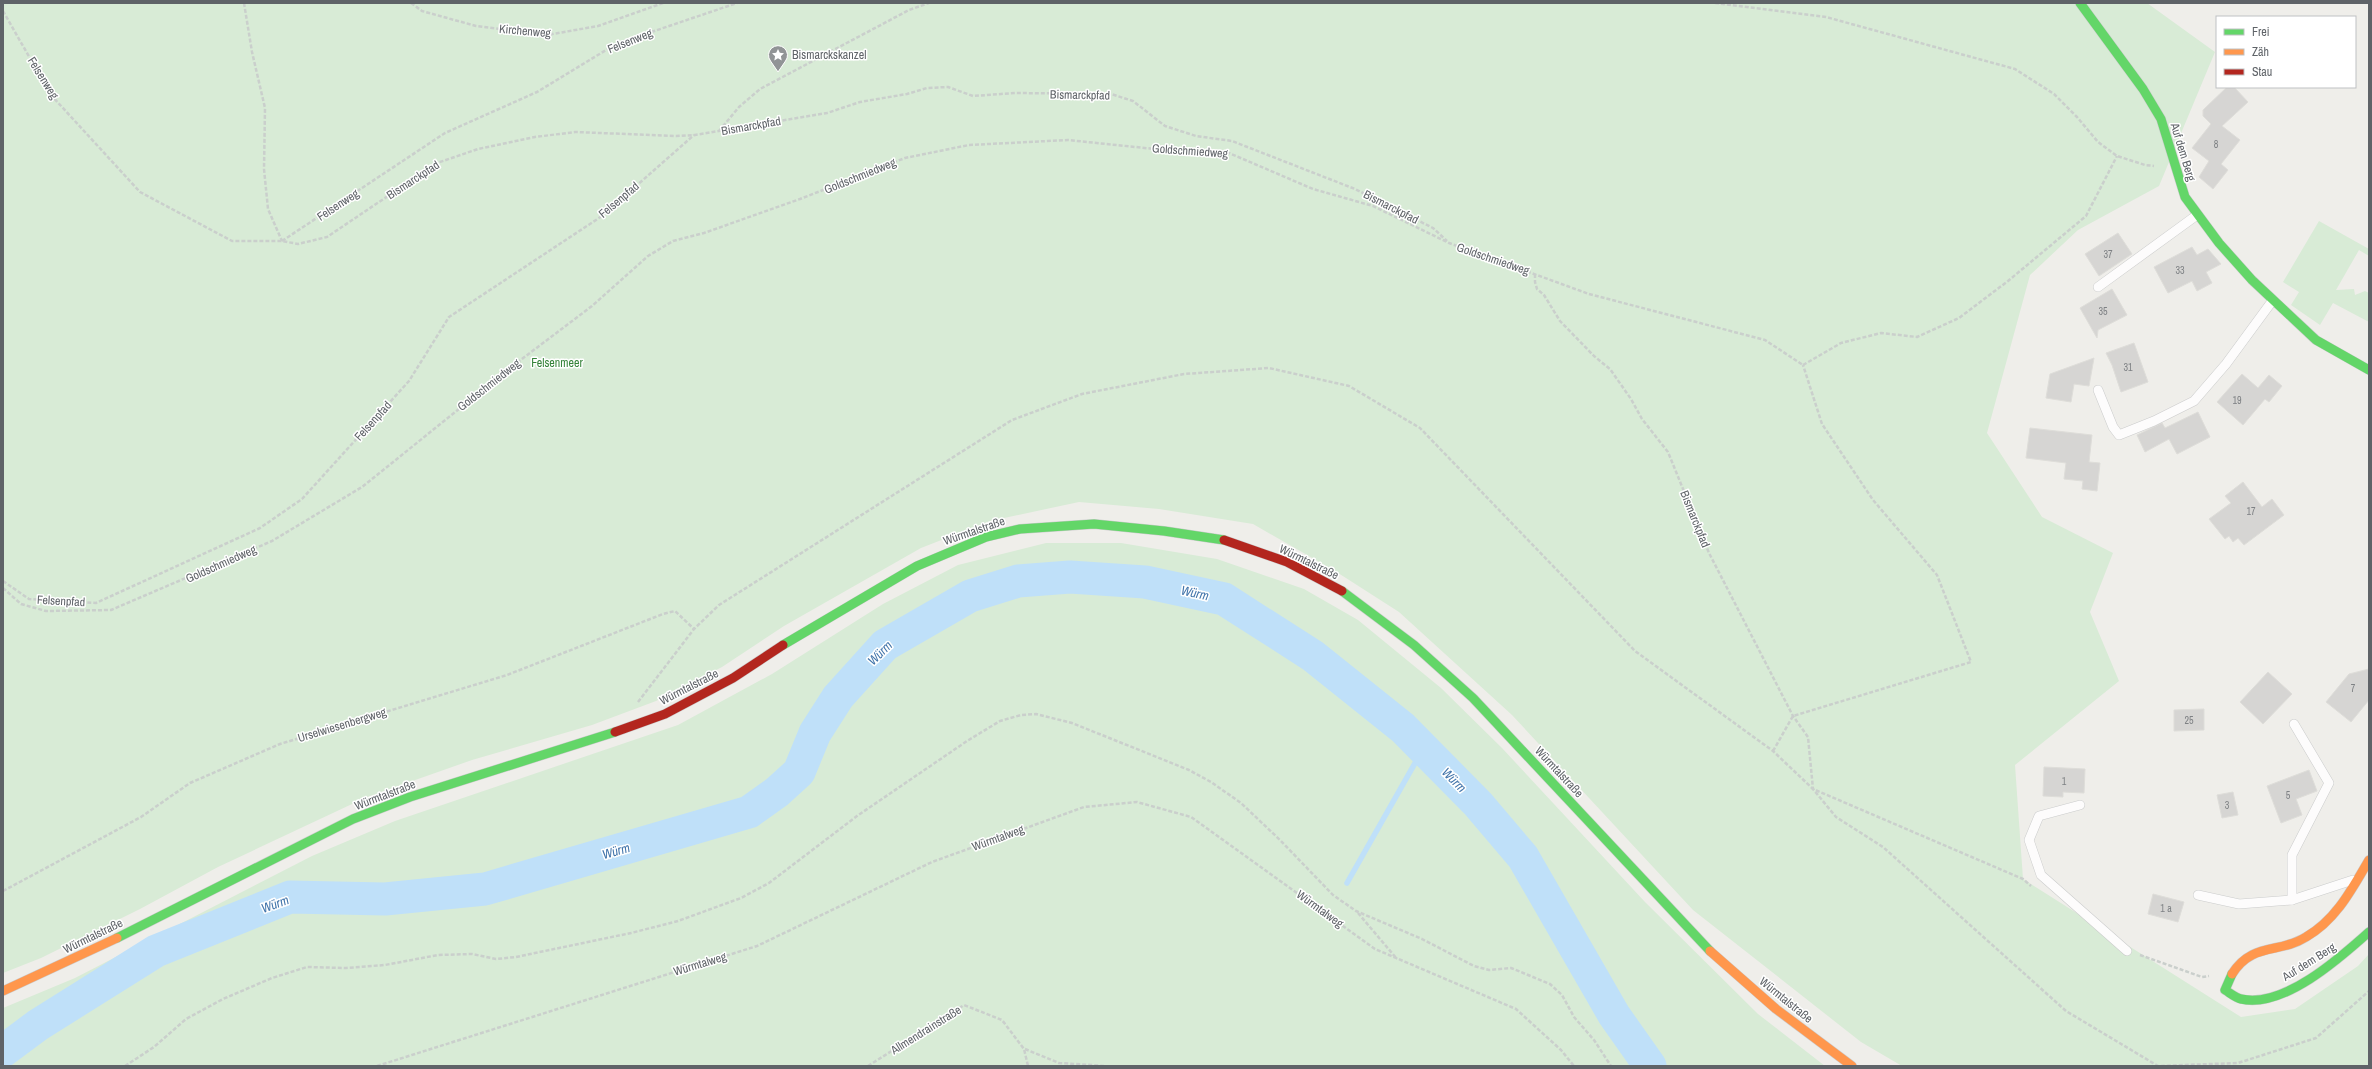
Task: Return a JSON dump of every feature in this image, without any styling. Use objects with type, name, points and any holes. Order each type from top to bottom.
[{"type":"main road","name":"Auf dem Berg","points":[[2080,3],[2147,94],[2160,119],[2173,154],[2175,167],[2185,197],[2197,215],[2252,280],[2316,340],[2369,370]]},
{"type":"main road","name":"Würmtalstraße","points":[[3,991],[108,943],[353,819],[410,797],[612,733],[665,714],[733,678],[803,632],[916,566],[953,550],[986,538],[1020,529],[1094,524],[1164,531],[1228,541],[1287,562],[1340,590],[1414,645],[1474,698],[1712,952],[1776,1009],[1852,1066]]},
{"type":"main road","name":"Auf dem Berg","points":[[2369,860],[2336,913],[2322,926],[2302,940],[2270,947],[2248,954],[2230,975],[2225,990],[2233,998],[2246,1002],[2271,997],[2295,987],[2320,971],[2350,950],[2369,932]]},
{"type":"lane","points":[[2098,287],[2197,215]]},
{"type":"lane","points":[[2098,390],[2113,427],[2119,434],[2154,421],[2194,401],[2226,364],[2274,299]]},
{"type":"lane","points":[[2292,900],[2292,855],[2329,783],[2294,724]]},
{"type":"lane","points":[[2080,805],[2039,816],[2029,840],[2041,875],[2127,950]]},
{"type":"lane","points":[[2198,896],[2239,904],[2292,900],[2358,879]]},
{"type":"path","points":[[244,3],[252,52],[265,108],[264,169],[268,209],[282,241]]},
{"type":"path","name":"Kirchenweg","points":[[411,3],[422,11],[476,26],[547,35],[598,26],[663,3]]},
{"type":"path","name":"Felsenweg","points":[[3,11],[51,95],[140,192],[232,241],[282,241],[445,134],[537,92],[616,44],[737,3]]},
{"type":"path","points":[[719,131],[739,107],[760,89],[909,10],[929,3]]},
{"type":"path","points":[[1715,3],[1826,17],[2015,69],[2054,94],[2077,117],[2098,142],[2116,156],[2145,165],[2175,167]]},
{"type":"path","name":"Bismarckpfad","points":[[282,241],[298,244],[327,237],[437,163],[478,149],[535,137],[575,132],[676,136],[695,135],[827,113],[860,102],[907,94],[927,88],[948,87],[973,96],[1015,93],[1111,94],[1133,101],[1165,126],[1196,136],[1232,141],[1355,189],[1433,228],[1449,243]]},
{"type":"path","name":"Felsenpfad","points":[[3,581],[29,599],[96,603],[260,528],[302,499],[409,381],[449,317],[602,216],[695,135]]},
{"type":"path","name":"Goldschmiedweg","points":[[3,588],[21,604],[46,611],[111,610],[272,541],[362,487],[510,368],[592,306],[648,256],[673,241],[704,233],[800,199],[905,158],[969,144],[1068,140],[1174,151],[1229,153],[1313,189],[1374,206],[1449,243],[1589,294],[1765,340],[1804,365]]},
{"type":"path","points":[[1774,752],[1793,716],[1971,662],[1937,575],[1873,500],[1822,424],[1804,365],[1841,343],[1881,333],[1916,337],[1958,318],[2008,281],[2086,216],[2116,156]]},
{"type":"path","name":"Bismarckpfad","points":[[1535,274],[1535,282],[1538,289],[1544,295],[1560,321],[1594,356],[1610,369],[1631,399],[1642,419],[1668,452],[1709,553],[1793,716],[1808,737],[1813,789],[1836,817],[1883,847],[2066,1011],[2158,1066],[2238,1063],[2316,1038],[2369,991]]},
{"type":"path","name":"Urselwiesenbergweg","points":[[3,892],[141,817],[190,783],[280,744],[507,675],[662,614],[675,611],[694,629]]},
{"type":"path","points":[[125,1066],[154,1047],[186,1019],[258,984],[307,967],[346,968],[385,965],[438,955],[472,954],[496,959],[516,957],[632,933],[716,908],[769,883],[857,816],[967,741],[1000,721],[1021,715],[1036,714],[1072,723],[1189,770],[1211,782],[1241,803],[1280,840],[1333,895],[1356,911],[1422,939],[1474,966],[1489,970],[1511,968],[1550,984],[1562,995],[1574,1017],[1594,1040],[1611,1066]]},
{"type":"path","name":"Würmtalweg","points":[[377,1066],[757,946],[932,862],[1084,807],[1137,802],[1191,817],[1375,949],[1516,1009],[1560,1050],[1574,1066]]},
{"type":"path","points":[[1356,911],[1398,960]]},
{"type":"path","name":"Allmendrainstraße","points":[[868,1066],[964,1005],[1002,1020],[1024,1049],[1028,1066]]},
{"type":"path","points":[[1024,1049],[1059,1063],[1106,1066]]},
{"type":"green space","name":"Felsenmeer","points":[[3,3],[2147,3],[2215,52],[2159,186],[2078,230],[2030,275],[1987,433],[2042,517],[2113,553],[2090,612],[2119,681],[2015,765],[2023,879],[2241,1017],[2295,1009],[2358,966],[2369,954],[2369,1066],[1902,1066],[1861,1042],[1693,910],[1512,715],[1399,612],[1335,571],[1253,524],[1159,509],[1079,502],[990,521],[921,548],[784,626],[722,667],[656,701],[592,725],[472,760],[367,797],[218,867],[140,909],[41,958],[3,973]]},
{"type":"green space","points":[[2319,221],[2369,249],[2369,256],[2359,250],[2336,290],[2354,289],[2355,295],[2365,291],[2369,293],[2369,322],[2333,303],[2320,325],[2291,305],[2299,292],[2283,282]]},
{"type":"green space","points":[[1046,543],[1121,543],[1217,559],[1304,589],[1358,620],[1441,688],[1502,748],[1645,902],[1758,1014],[1825,1066],[3,1066],[3,1008],[75,978],[312,856],[395,821],[678,725],[772,674],[883,604],[958,565]]},
{"type":"building","points":[[2226,88],[2235,88],[2248,102],[2222,126],[2240,140],[2221,164],[2228,170],[2213,189],[2199,177],[2209,161],[2192,148],[2211,124],[2203,116],[2203,110]]},
{"type":"building","points":[[2118,233],[2132,254],[2099,276],[2085,254]]},
{"type":"building","points":[[2192,247],[2197,255],[2208,249],[2221,264],[2206,272],[2212,283],[2197,291],[2192,281],[2168,293],[2154,267]]},
{"type":"building","points":[[2112,289],[2127,315],[2098,330],[2097,338],[2080,308]]},
{"type":"building","points":[[2134,343],[2148,382],[2121,392],[2112,365],[2106,353]]},
{"type":"building","points":[[2094,358],[2089,386],[2074,384],[2071,402],[2046,398],[2050,374]]},
{"type":"building","points":[[2242,374],[2258,388],[2269,375],[2282,386],[2269,402],[2265,399],[2243,425],[2217,402]]},
{"type":"building","points":[[2198,412],[2210,437],[2177,454],[2169,439],[2145,452],[2137,435],[2162,423],[2165,428]]},
{"type":"building","points":[[2030,428],[2092,435],[2089,462],[2100,463],[2097,491],[2082,489],[2083,481],[2064,479],[2066,463],[2026,458]]},
{"type":"building","points":[[2243,482],[2262,507],[2272,499],[2284,515],[2244,545],[2238,538],[2233,542],[2229,536],[2225,539],[2209,519],[2231,503],[2225,496]]},
{"type":"building","points":[[2369,669],[2369,700],[2351,722],[2326,702],[2349,674]]},
{"type":"building","points":[[2268,672],[2292,694],[2263,724],[2240,702]]},
{"type":"building","points":[[2204,709],[2204,730],[2174,731],[2174,710]]},
{"type":"building","points":[[2044,767],[2085,769],[2084,793],[2063,792],[2063,797],[2043,796]]},
{"type":"building","points":[[2309,770],[2317,791],[2296,799],[2302,815],[2281,823],[2267,786]]},
{"type":"building","points":[[2233,792],[2238,815],[2222,818],[2217,795]]},
{"type":"building","points":[[2153,894],[2184,902],[2178,922],[2148,914]]},
{"type":"waterway","name":"Würm","points":[[3,1051],[38,1025],[156,951],[290,897],[385,899],[485,889],[749,812],[777,792],[799,772],[815,733],[838,697],[885,645],[970,596],[1018,581],[1070,577],[1145,582],[1224,599],[1313,656],[1403,728],[1478,804],[1523,857],[1614,1015],[1650,1066]]},
{"type":"waterway","points":[[1347,883],[1423,749]]},
{"type":"traffic: fast","points":[[2080,3],[2143,89],[2161,119],[2185,197],[2219,243],[2252,280],[2316,340],[2369,370]]},
{"type":"traffic: fast","points":[[783,645],[917,566],[986,537],[1020,529],[1094,524],[1164,531],[1224,540]]},
{"type":"traffic: fast","points":[[1342,591],[1414,645],[1473,698],[1710,951]]},
{"type":"traffic: fast","points":[[117,938],[353,819],[410,797],[615,732]]},
{"type":"traffic: fast","points":[[2232,974],[2225,990],[2237,998],[2257,1000],[2275,996],[2310,979],[2343,955],[2369,932]]},
{"type":"traffic: slow","points":[[2232,974],[2248,957],[2266,950],[2296,942],[2317,930],[2335,913],[2369,860]]},
{"type":"traffic: slow","points":[[3,991],[117,938]]},
{"type":"traffic: slow","points":[[1710,951],[1776,1009],[1852,1066]]},
{"type":"traffic: jam","points":[[1224,540],[1287,562],[1342,591]]},
{"type":"traffic: jam","points":[[615,732],[665,714],[733,678],[783,645]]},
{"type":"place","name":"Bismarckskanzel","points":[[778,72]]}]
